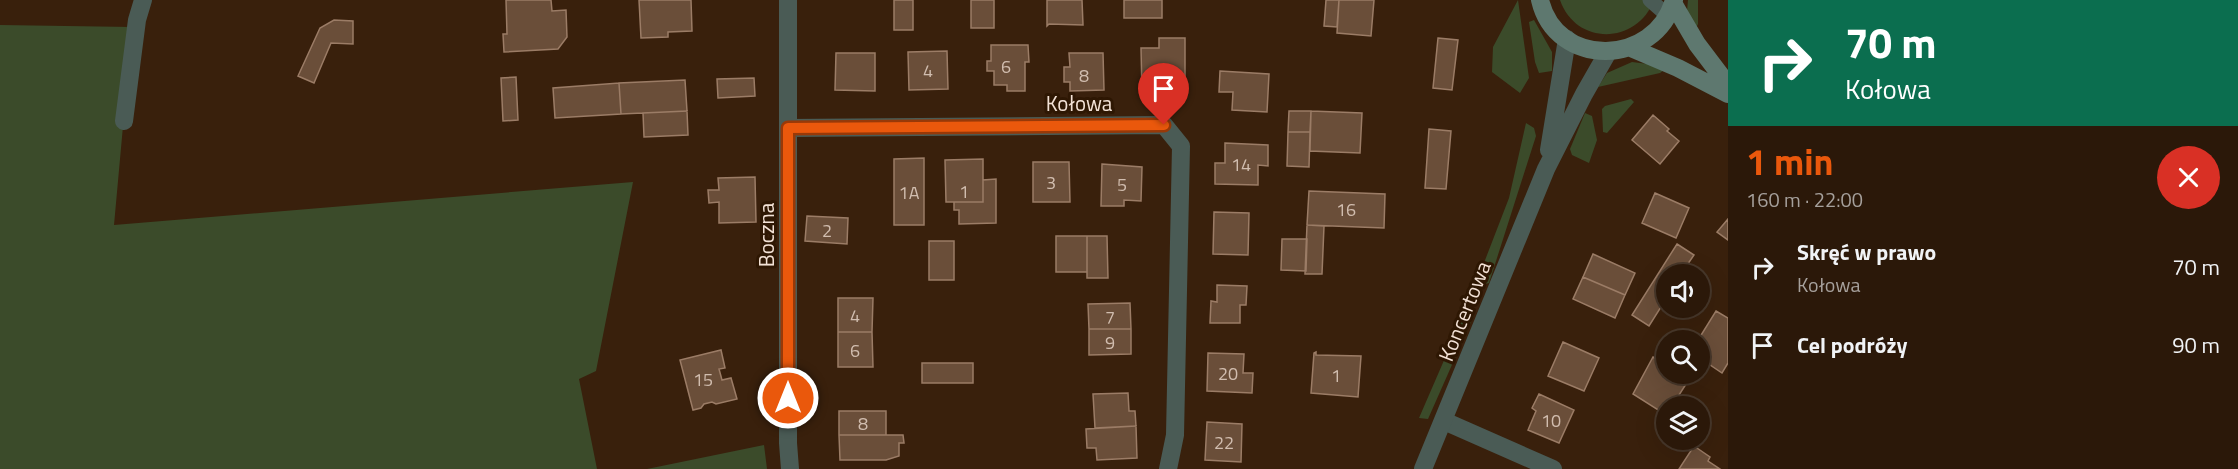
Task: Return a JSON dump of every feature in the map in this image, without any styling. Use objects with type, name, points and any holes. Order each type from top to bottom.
[{"type":"main road","points":[[1540,0],[1551,23],[1567,39],[1586,49],[1608,52],[1631,48],[1649,38],[1664,22],[1671,6]]},
{"type":"main road","points":[[1671,6],[1728,85]]},
{"type":"main road","points":[[1631,48],[1678,68],[1728,94]]},
{"type":"street","points":[[124,121],[137,20],[143,0]]},
{"type":"street","name":"Boczna","points":[[788,0],[788,443],[790,469]]},
{"type":"street","name":"Koncertowa","points":[[1546,169],[1567,39]]},
{"type":"street","name":"Koncertowa","points":[[1423,469],[1546,169],[1608,52]]},
{"type":"street","name":"Kołowa","points":[[788,128],[1164,125],[1181,146],[1174,435],[1168,469]]},
{"type":"street","points":[[1444,421],[1553,469]]},
{"type":"lane","points":[[1650,0],[1671,6]]},
{"type":"green space","points":[[1518,0],[1529,78],[1520,93],[1492,72],[1493,47]]},
{"type":"green space","points":[[1560,0],[1654,0],[1646,15],[1634,25],[1621,32],[1607,34],[1592,32],[1579,26],[1568,15]]},
{"type":"green space","points":[[1688,0],[1698,0],[1698,24],[1695,30],[1687,11]]},
{"type":"green space","points":[[1534,20],[1552,52],[1552,71],[1539,73],[1535,62],[1529,22]]},
{"type":"green space","points":[[0,25],[132,27],[114,225],[633,182],[596,371],[579,379],[597,469],[0,469]]},
{"type":"green space","points":[[1632,62],[1648,64],[1664,70],[1660,73],[1598,87],[1607,73]]},
{"type":"green space","points":[[1631,99],[1634,102],[1607,133],[1603,132],[1602,109],[1605,106]]},
{"type":"green space","points":[[1585,113],[1592,116],[1597,140],[1589,163],[1572,155],[1570,149]]},
{"type":"green space","points":[[1526,123],[1534,128],[1536,136],[1489,283],[1482,285],[1477,281],[1509,198]]},
{"type":"green space","points":[[1468,305],[1473,308],[1474,315],[1428,419],[1419,418]]},
{"type":"green space","points":[[764,445],[767,469],[647,469]]},
{"type":"building","points":[[506,0],[551,0],[552,11],[566,10],[567,37],[558,49],[504,52],[503,34],[507,34]]},
{"type":"building","points":[[639,0],[691,0],[692,31],[668,32],[668,37],[641,38]]},
{"type":"building","points":[[894,0],[913,0],[913,30],[894,30]]},
{"type":"building","points":[[971,0],[994,0],[994,28],[971,28]]},
{"type":"building","points":[[1047,0],[1082,0],[1083,25],[1049,24],[1047,26]]},
{"type":"building","points":[[1124,0],[1162,0],[1162,18],[1124,18]]},
{"type":"building","points":[[1326,0],[1339,0],[1337,27],[1324,26]]},
{"type":"building","points":[[1339,0],[1374,0],[1371,36],[1337,33]]},
{"type":"building","points":[[334,20],[353,21],[353,44],[331,43],[314,83],[298,76],[320,28]]},
{"type":"building","points":[[1159,38],[1185,38],[1185,90],[1142,91],[1141,48],[1159,48]]},
{"type":"building","points":[[1438,38],[1458,40],[1452,90],[1433,88]]},
{"type":"building","points":[[991,45],[1028,45],[1029,62],[1025,62],[1025,91],[1007,91],[1007,85],[994,85],[994,71],[987,71],[987,61],[991,61]]},
{"type":"building","points":[[947,51],[948,89],[909,90],[908,52]]},
{"type":"building","points":[[836,53],[875,53],[875,91],[835,90]]},
{"type":"building","points":[[1069,53],[1103,53],[1104,90],[1070,91],[1070,82],[1064,82],[1064,67],[1070,67]]},
{"type":"building","points":[[1220,71],[1269,74],[1267,112],[1232,110],[1233,92],[1219,92]]},
{"type":"building","points":[[516,77],[518,120],[503,121],[501,78]]},
{"type":"building","points":[[754,78],[755,96],[718,98],[717,79]]},
{"type":"building","points":[[685,80],[687,111],[621,114],[619,83]]},
{"type":"building","points":[[619,83],[621,114],[555,118],[553,88]]},
{"type":"building","points":[[687,111],[688,135],[644,137],[643,113]]},
{"type":"building","points":[[1289,111],[1311,111],[1310,132],[1288,132]]},
{"type":"building","points":[[1311,111],[1362,113],[1360,153],[1310,151]]},
{"type":"building","points":[[1653,115],[1679,141],[1660,164],[1632,140]]},
{"type":"building","points":[[1429,129],[1451,131],[1446,189],[1425,188]]},
{"type":"building","points":[[1288,132],[1310,132],[1309,167],[1287,166]]},
{"type":"building","points":[[1225,143],[1268,145],[1268,166],[1258,165],[1258,185],[1215,184],[1215,163],[1225,163]]},
{"type":"building","points":[[924,158],[924,225],[894,225],[894,159]]},
{"type":"building","points":[[983,159],[983,202],[946,202],[945,160]]},
{"type":"building","points":[[1033,162],[1069,162],[1070,202],[1033,202]]},
{"type":"building","points":[[1102,164],[1142,167],[1141,201],[1124,200],[1124,206],[1101,206]]},
{"type":"building","points":[[755,177],[756,222],[719,223],[719,202],[709,203],[708,190],[719,190],[718,178]]},
{"type":"building","points":[[996,179],[996,223],[959,224],[959,210],[954,210],[954,202],[983,202],[983,180]]},
{"type":"building","points":[[1309,191],[1385,194],[1384,228],[1307,225]]},
{"type":"building","points":[[1655,193],[1689,208],[1676,238],[1642,223]]},
{"type":"building","points":[[1214,212],[1249,213],[1248,255],[1213,254]]},
{"type":"building","points":[[807,216],[848,218],[847,244],[805,241]]},
{"type":"building","points":[[1728,219],[1728,240],[1717,232]]},
{"type":"building","points":[[1307,225],[1324,226],[1322,274],[1305,274]]},
{"type":"building","points":[[1056,236],[1087,236],[1087,272],[1056,272]]},
{"type":"building","points":[[1087,236],[1107,236],[1108,278],[1087,278]]},
{"type":"building","points":[[1282,239],[1307,239],[1306,271],[1281,270]]},
{"type":"building","points":[[929,241],[954,241],[954,280],[929,280]]},
{"type":"building","points":[[1677,244],[1694,255],[1688,264],[1664,264]]},
{"type":"building","points":[[1593,254],[1635,273],[1625,295],[1583,277]]},
{"type":"building","points":[[1583,277],[1625,295],[1615,318],[1573,299]]},
{"type":"building","points":[[1656,277],[1656,315],[1649,326],[1632,315]]},
{"type":"building","points":[[1217,285],[1247,286],[1246,305],[1240,305],[1240,323],[1210,323],[1211,301],[1217,302]]},
{"type":"building","points":[[838,298],[873,298],[872,332],[838,332]]},
{"type":"building","points":[[1130,303],[1131,329],[1089,329],[1088,304]]},
{"type":"building","points":[[1716,311],[1728,318],[1728,363],[1722,373],[1710,365],[1710,330],[1704,330]]},
{"type":"building","points":[[1089,329],[1131,329],[1131,354],[1089,355]]},
{"type":"building","points":[[838,332],[872,332],[873,367],[838,367]]},
{"type":"building","points":[[1563,342],[1599,358],[1584,391],[1548,376]]},
{"type":"building","points":[[721,350],[725,368],[719,369],[722,380],[731,378],[737,399],[704,404],[701,408],[693,410],[680,360]]},
{"type":"building","points":[[1316,352],[1316,355],[1361,356],[1358,397],[1311,393],[1314,353]]},
{"type":"building","points":[[1208,353],[1244,354],[1243,373],[1253,373],[1252,393],[1207,391]]},
{"type":"building","points":[[1653,357],[1656,359],[1656,384],[1686,384],[1678,396],[1656,396],[1656,409],[1633,394]]},
{"type":"building","points":[[922,363],[973,363],[973,383],[922,383]]},
{"type":"building","points":[[1128,393],[1129,411],[1135,411],[1136,426],[1095,428],[1093,394]]},
{"type":"building","points":[[1539,394],[1574,410],[1559,443],[1528,430],[1536,411],[1532,408]]},
{"type":"building","points":[[839,411],[886,411],[886,435],[839,435]]},
{"type":"building","points":[[1207,422],[1242,424],[1241,462],[1205,460]]},
{"type":"building","points":[[1136,426],[1137,458],[1097,460],[1096,448],[1087,448],[1086,429]]},
{"type":"building","points":[[839,435],[903,435],[904,443],[899,443],[899,456],[886,460],[840,460]]},
{"type":"building","points":[[1691,450],[1700,450],[1710,457],[1708,461],[1720,469],[1679,469]]},
{"type":"route","points":[[788,398],[788,128],[1164,125]]}]
